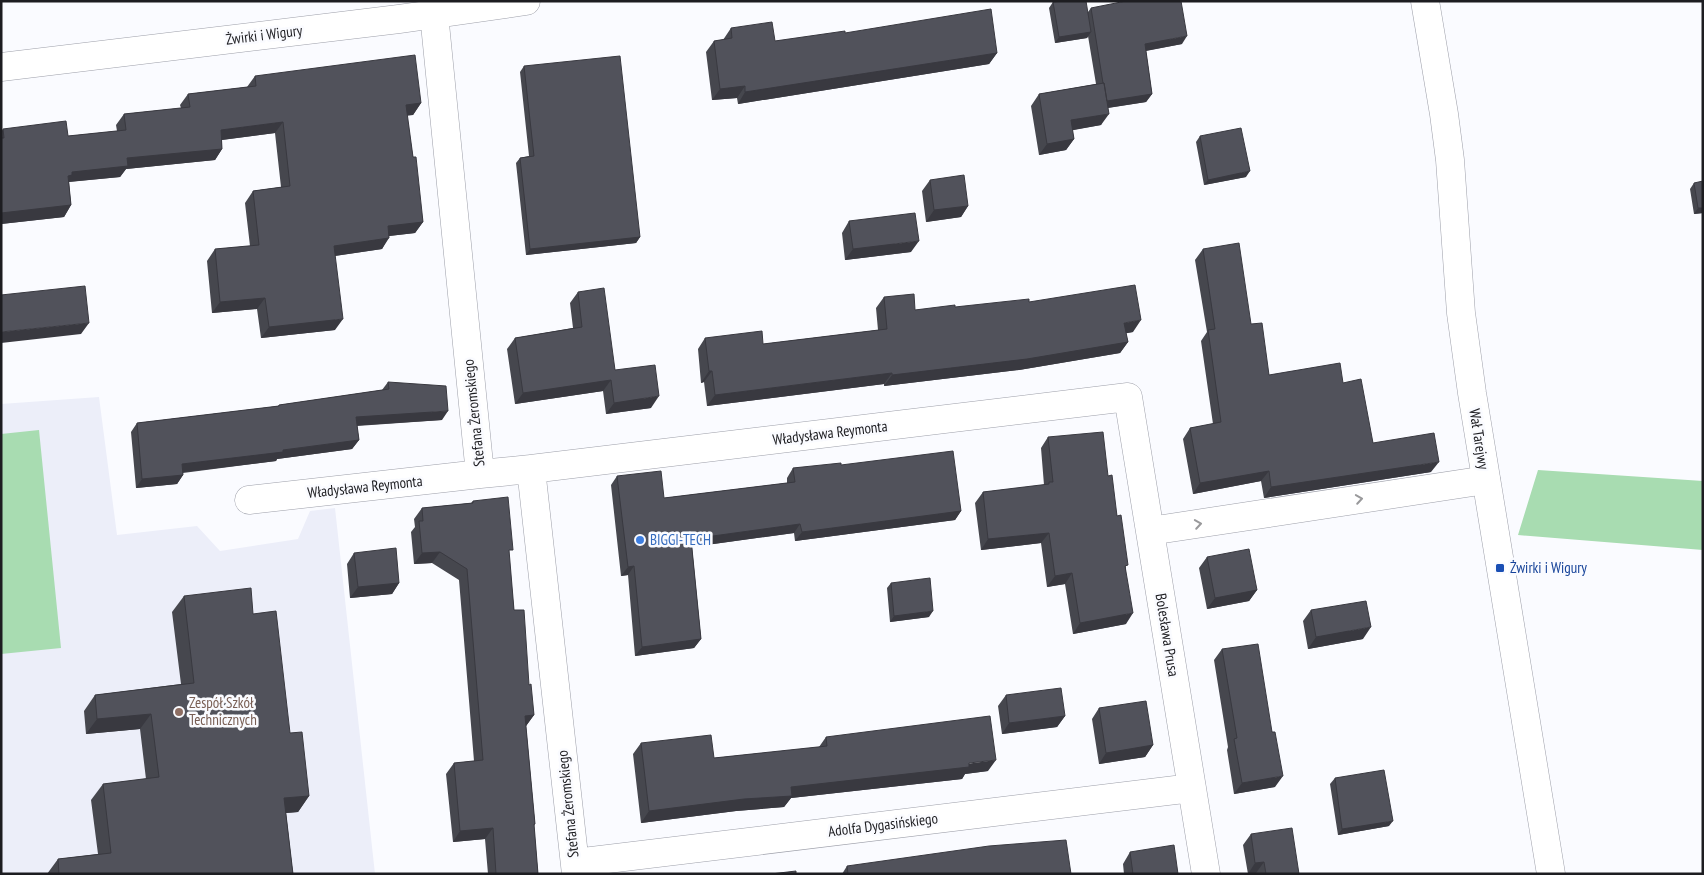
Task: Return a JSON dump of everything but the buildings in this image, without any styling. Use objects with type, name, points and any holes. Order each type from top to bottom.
[{"type":"street","name":"Żwirki i Wigury","points":[[1,67],[526,1]]},
{"type":"street","name":"Wał Tarejwy","points":[[1425,1],[1450,160],[1461,314],[1472,393],[1551,874]]},
{"type":"street","name":"Stefana Żeromskiego","points":[[434,14],[480,474],[531,469],[575,868]]},
{"type":"street","name":"Władysława Reymonta","points":[[531,469],[1128,397]]},
{"type":"street","name":"Bolesława Prusa","points":[[1128,397],[1206,874]]},
{"type":"street","name":"Władysława Reymonta","points":[[249,500],[480,474]]},
{"type":"street","points":[[1150,531],[1486,480]]},
{"type":"street","name":"Adolfa Dygasińskiego","points":[[575,868],[1192,788]]},
{"type":"shaded area","name":"Zespół Szkół Technicznych","points":[[99,397],[117,535],[197,526],[220,551],[298,539],[310,511],[335,508],[375,874],[1,874],[1,404]]},
{"type":"green space","points":[[39,430],[61,648],[1,654],[1,434]]},
{"type":"green space","points":[[1538,470],[1703,481],[1703,550],[1518,535]]},
{"type":"place","name":"BIGGI-TECH","points":[[640,540]]},
{"type":"place","name":"Żwirki i Wigury","points":[[1500,568]]},
{"type":"place","name":"Zespół Szkół Technicznych","points":[[179,712]]}]
